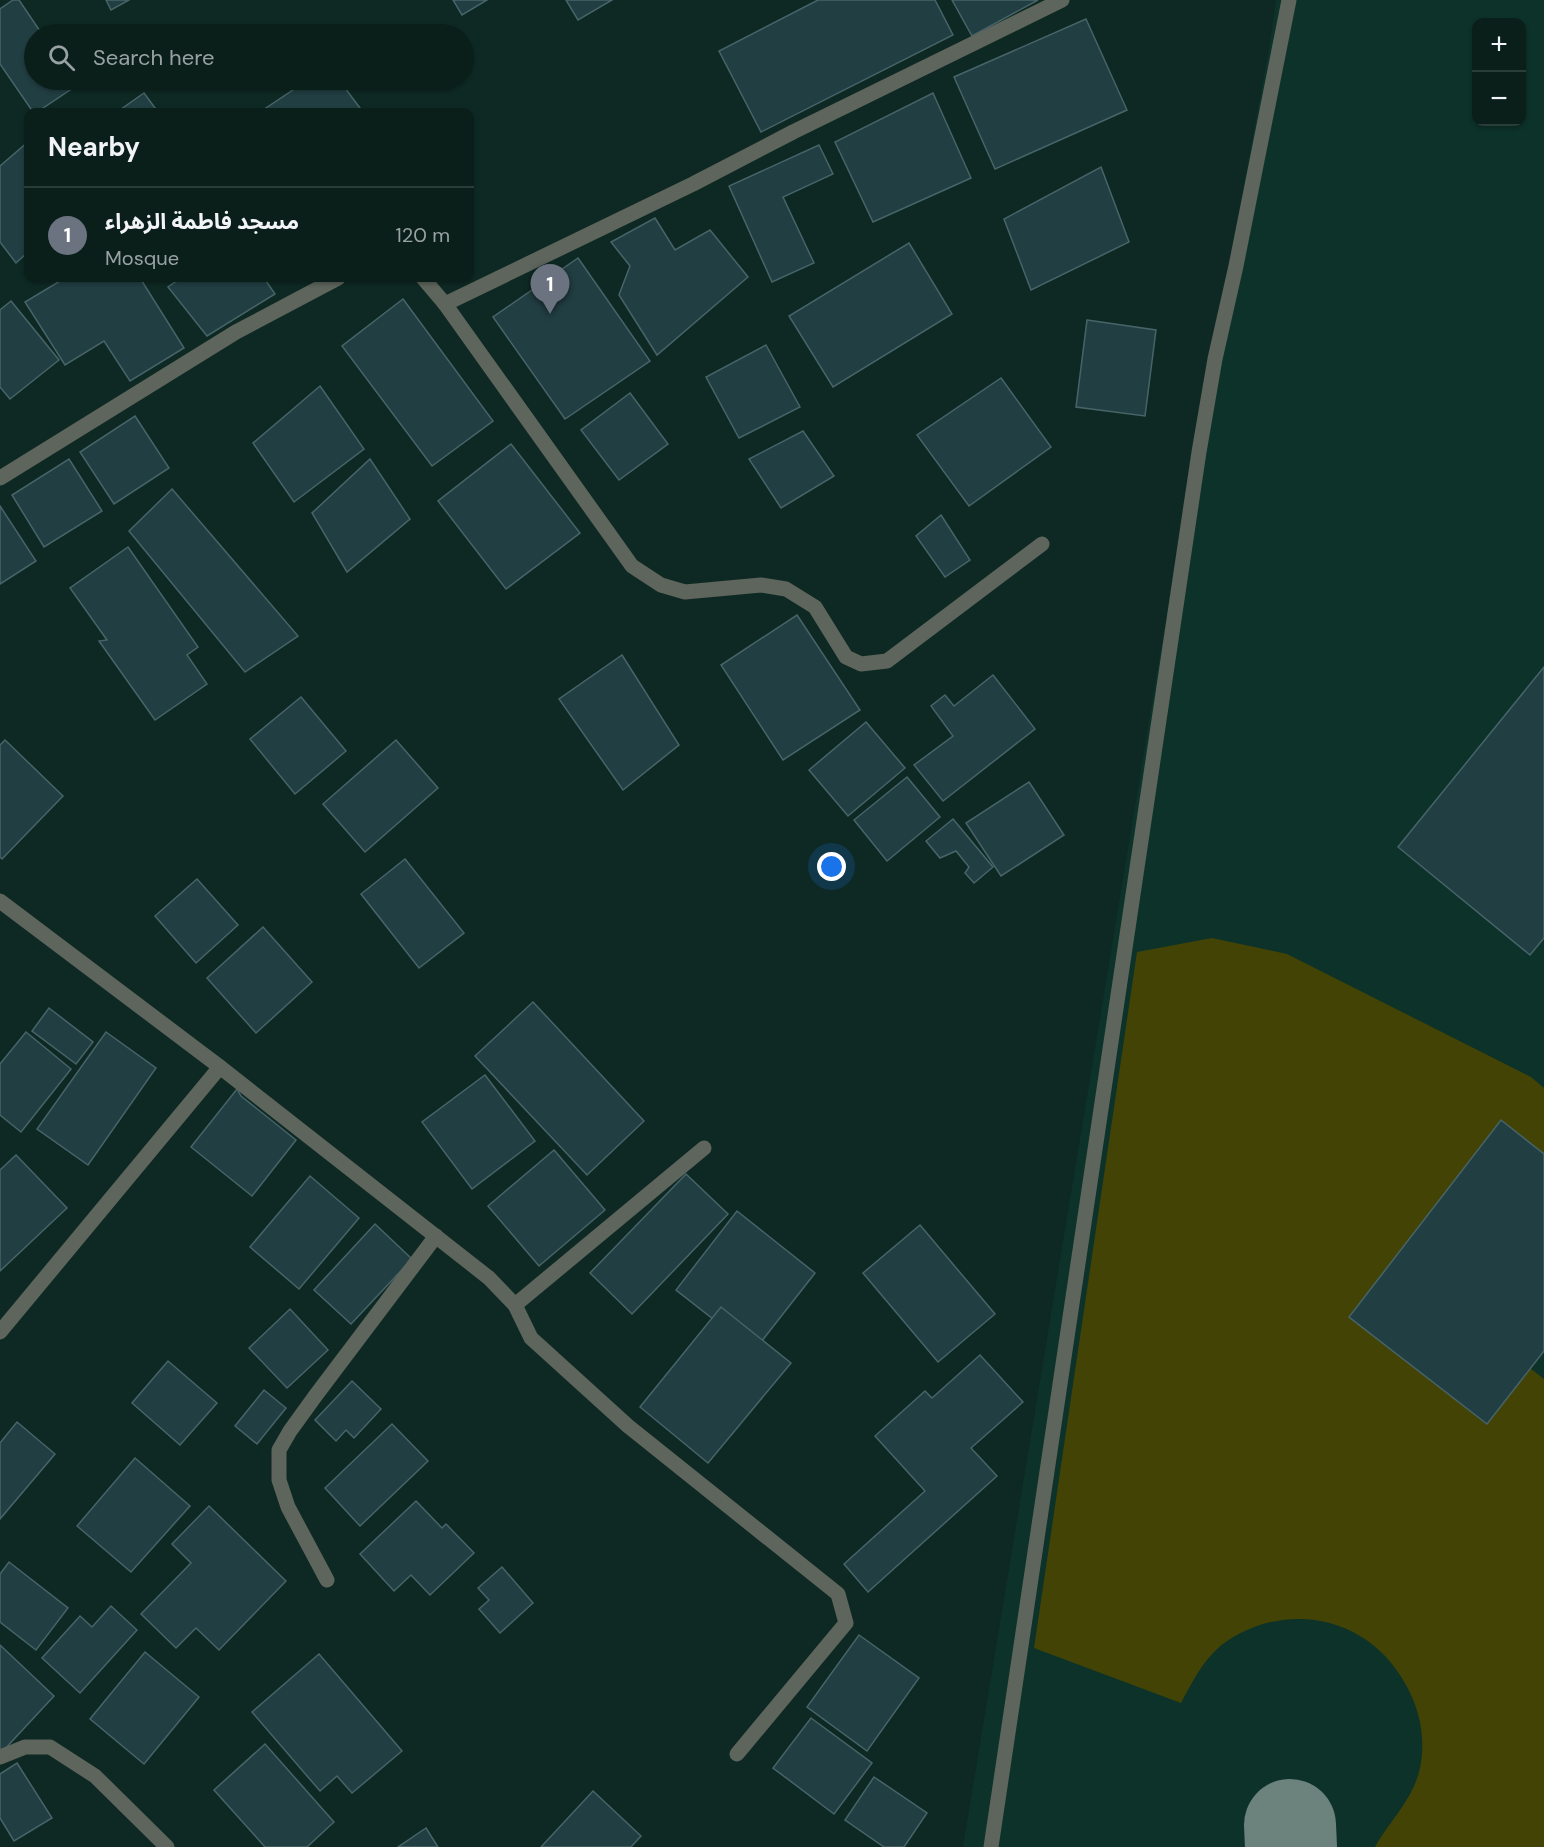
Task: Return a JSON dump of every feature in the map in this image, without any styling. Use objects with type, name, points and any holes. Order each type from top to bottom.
[{"type":"street","points":[[445,304],[693,184],[793,132],[1062,0]]},
{"type":"street","points":[[991,1847],[1199,452],[1215,358],[1236,266],[1289,0]]},
{"type":"street","points":[[0,478],[236,332],[330,282]]},
{"type":"street","points":[[426,282],[445,304],[632,566],[661,585],[685,592],[761,585],[786,589],[815,607],[846,657],[861,664],[873,664],[887,661],[1042,544]]},
{"type":"street","points":[[0,902],[220,1067],[489,1278],[514,1305],[531,1338],[628,1425],[838,1594],[846,1623],[737,1754]]},
{"type":"street","points":[[0,1332],[220,1067]]},
{"type":"street","points":[[514,1305],[704,1148]]},
{"type":"street","points":[[327,1580],[288,1507],[279,1480],[279,1450],[316,1395],[436,1236]]},
{"type":"street","points":[[0,1757],[25,1747],[50,1747],[94,1776],[166,1847]]},
{"type":"shaded area","points":[[1276,0],[1544,0],[1544,1847],[963,1847],[1183,516],[1268,55]]},
{"type":"shaded area","points":[[1212,938],[1287,954],[1531,1077],[1544,1088],[1544,1154],[1501,1121],[1349,1317],[1487,1424],[1530,1368],[1544,1379],[1544,1847],[1375,1847],[1407,1800],[1417,1779],[1422,1757],[1422,1736],[1411,1695],[1391,1662],[1373,1644],[1352,1631],[1328,1623],[1304,1619],[1279,1620],[1254,1627],[1230,1639],[1214,1652],[1201,1668],[1181,1703],[1034,1648],[1137,952]]},
{"type":"building","points":[[13,0],[19,0],[35,24],[24,24],[24,90],[70,90],[43,108],[30,108],[0,64],[0,9]]},
{"type":"building","points":[[106,0],[129,0],[111,10]]},
{"type":"building","points":[[453,0],[487,0],[462,15]]},
{"type":"building","points":[[566,0],[612,0],[578,20]]},
{"type":"building","points":[[818,0],[935,0],[953,35],[761,132],[719,51]]},
{"type":"building","points":[[952,0],[1038,0],[972,36]]},
{"type":"building","points":[[1086,19],[1127,110],[995,169],[954,77]]},
{"type":"building","points":[[293,90],[346,90],[360,108],[266,108]]},
{"type":"building","points":[[144,93],[155,108],[123,108]]},
{"type":"building","points":[[933,93],[971,178],[873,222],[835,142]]},
{"type":"building","points":[[24,145],[24,256],[16,263],[0,242],[0,166]]},
{"type":"building","points":[[819,145],[833,174],[783,197],[814,263],[772,282],[729,186]]},
{"type":"building","points":[[1101,167],[1129,242],[1031,290],[1004,219]]},
{"type":"building","points":[[655,218],[675,250],[710,230],[748,277],[657,355],[619,295],[630,266],[611,242]]},
{"type":"building","points":[[909,243],[952,314],[833,387],[789,316]]},
{"type":"building","points":[[578,258],[650,361],[565,419],[493,317]]},
{"type":"building","points":[[58,282],[143,282],[184,348],[130,381],[104,341],[65,365],[25,302]]},
{"type":"building","points":[[175,282],[267,282],[275,294],[207,336],[168,287]]},
{"type":"building","points":[[403,299],[493,421],[432,466],[342,346]]},
{"type":"building","points":[[11,301],[59,360],[10,399],[0,387],[0,310]]},
{"type":"building","points":[[1087,320],[1156,330],[1145,416],[1076,407]]},
{"type":"building","points":[[766,345],[800,407],[739,438],[706,377]]},
{"type":"building","points":[[1001,378],[1051,447],[969,506],[917,435]]},
{"type":"building","points":[[320,386],[364,449],[294,502],[253,443]]},
{"type":"building","points":[[630,393],[668,444],[619,480],[581,430]]},
{"type":"building","points":[[135,416],[169,468],[114,504],[80,452]]},
{"type":"building","points":[[803,431],[834,476],[781,508],[749,459]]},
{"type":"building","points":[[511,444],[580,533],[506,589],[438,501]]},
{"type":"building","points":[[69,459],[102,511],[44,547],[12,495]]},
{"type":"building","points":[[370,459],[410,519],[347,572],[312,513]]},
{"type":"building","points":[[172,489],[298,636],[245,672],[129,531]]},
{"type":"building","points":[[0,506],[36,561],[0,584]]},
{"type":"building","points":[[941,515],[970,560],[945,577],[916,536]]},
{"type":"building","points":[[128,547],[198,647],[187,655],[207,684],[155,720],[99,641],[107,640],[70,588]]},
{"type":"building","points":[[797,615],[860,710],[783,760],[721,665]]},
{"type":"building","points":[[622,655],[679,745],[623,790],[559,699]]},
{"type":"building","points":[[1544,667],[1544,938],[1530,955],[1398,847]]},
{"type":"building","points":[[993,675],[1035,729],[943,801],[914,765],[953,736],[931,706],[945,695],[954,706]]},
{"type":"building","points":[[301,697],[346,751],[295,794],[250,739]]},
{"type":"building","points":[[866,722],[905,768],[848,816],[809,770]]},
{"type":"building","points":[[5,740],[63,796],[2,859],[0,857],[0,745]]},
{"type":"building","points":[[396,740],[438,788],[365,852],[323,804]]},
{"type":"building","points":[[907,777],[940,817],[887,861],[854,820]]},
{"type":"building","points":[[1029,782],[1064,835],[1001,876],[966,823]]},
{"type":"building","points":[[953,819],[993,867],[974,883],[965,873],[969,867],[956,851],[940,858],[926,841]]},
{"type":"building","points":[[405,859],[464,933],[419,968],[361,894]]},
{"type":"building","points":[[197,879],[238,925],[196,963],[155,916]]},
{"type":"building","points":[[263,927],[312,982],[256,1033],[207,978]]},
{"type":"building","points":[[533,1002],[644,1121],[587,1175],[475,1056]]},
{"type":"building","points":[[49,1008],[93,1042],[76,1064],[32,1031]]},
{"type":"building","points":[[26,1032],[71,1069],[21,1132],[0,1115],[0,1064]]},
{"type":"building","points":[[106,1032],[156,1068],[88,1165],[37,1129]]},
{"type":"building","points":[[485,1075],[535,1141],[472,1189],[422,1122]]},
{"type":"building","points":[[237,1089],[241,1096],[296,1140],[252,1196],[191,1147]]},
{"type":"building","points":[[1501,1120],[1544,1154],[1544,1351],[1487,1424],[1349,1317]]},
{"type":"building","points":[[554,1150],[605,1210],[539,1266],[488,1206]]},
{"type":"building","points":[[16,1155],[67,1208],[0,1271],[0,1170]]},
{"type":"building","points":[[686,1174],[728,1214],[632,1314],[590,1273]]},
{"type":"building","points":[[310,1176],[359,1218],[299,1289],[250,1247]]},
{"type":"building","points":[[737,1211],[815,1273],[754,1351],[676,1290]]},
{"type":"building","points":[[375,1224],[412,1259],[351,1324],[314,1290]]},
{"type":"building","points":[[920,1225],[995,1314],[938,1362],[863,1273]]},
{"type":"building","points":[[721,1307],[791,1363],[708,1463],[640,1407]]},
{"type":"building","points":[[290,1309],[328,1350],[287,1388],[249,1348]]},
{"type":"building","points":[[980,1355],[1023,1402],[971,1448],[997,1476],[868,1592],[844,1564],[925,1491],[875,1436],[925,1391],[932,1398]]},
{"type":"building","points":[[168,1361],[217,1403],[180,1445],[132,1403]]},
{"type":"building","points":[[352,1381],[381,1409],[354,1438],[346,1430],[336,1441],[315,1420]]},
{"type":"building","points":[[264,1390],[286,1408],[257,1444],[235,1426]]},
{"type":"building","points":[[17,1422],[55,1454],[0,1519],[0,1443]]},
{"type":"building","points":[[392,1424],[428,1461],[360,1526],[325,1488]]},
{"type":"building","points":[[135,1458],[190,1506],[131,1572],[77,1526]]},
{"type":"building","points":[[416,1501],[442,1528],[446,1524],[474,1553],[430,1595],[411,1575],[394,1591],[360,1554]]},
{"type":"building","points":[[209,1506],[286,1581],[219,1650],[196,1628],[176,1648],[141,1614],[191,1563],[172,1544]]},
{"type":"building","points":[[9,1562],[68,1608],[36,1650],[0,1622],[0,1574]]},
{"type":"building","points":[[502,1567],[533,1603],[500,1633],[479,1609],[489,1600],[478,1588]]},
{"type":"building","points":[[111,1606],[137,1630],[80,1693],[42,1658],[80,1616],[92,1627]]},
{"type":"building","points":[[859,1635],[919,1678],[867,1751],[807,1707]]},
{"type":"building","points":[[0,1645],[54,1696],[2,1752],[0,1751]]},
{"type":"building","points":[[145,1652],[199,1697],[144,1764],[90,1719]]},
{"type":"building","points":[[319,1654],[402,1751],[352,1793],[337,1776],[320,1791],[252,1712]]},
{"type":"building","points":[[811,1718],[872,1763],[834,1814],[773,1768]]},
{"type":"building","points":[[265,1744],[334,1822],[307,1847],[265,1847],[214,1790]]},
{"type":"building","points":[[17,1763],[52,1818],[14,1841],[0,1818],[0,1774]]},
{"type":"building","points":[[874,1777],[927,1813],[904,1847],[884,1847],[845,1820]]},
{"type":"building","points":[[593,1791],[641,1836],[631,1847],[541,1847]]},
{"type":"building","points":[[426,1828],[438,1847],[398,1847]]},
{"type":"taxiway","points":[[1290,1825],[1291,1847]]},
{"type":"place","name":"مسجد فاطمة الزهراء","points":[[550,314]]}]
